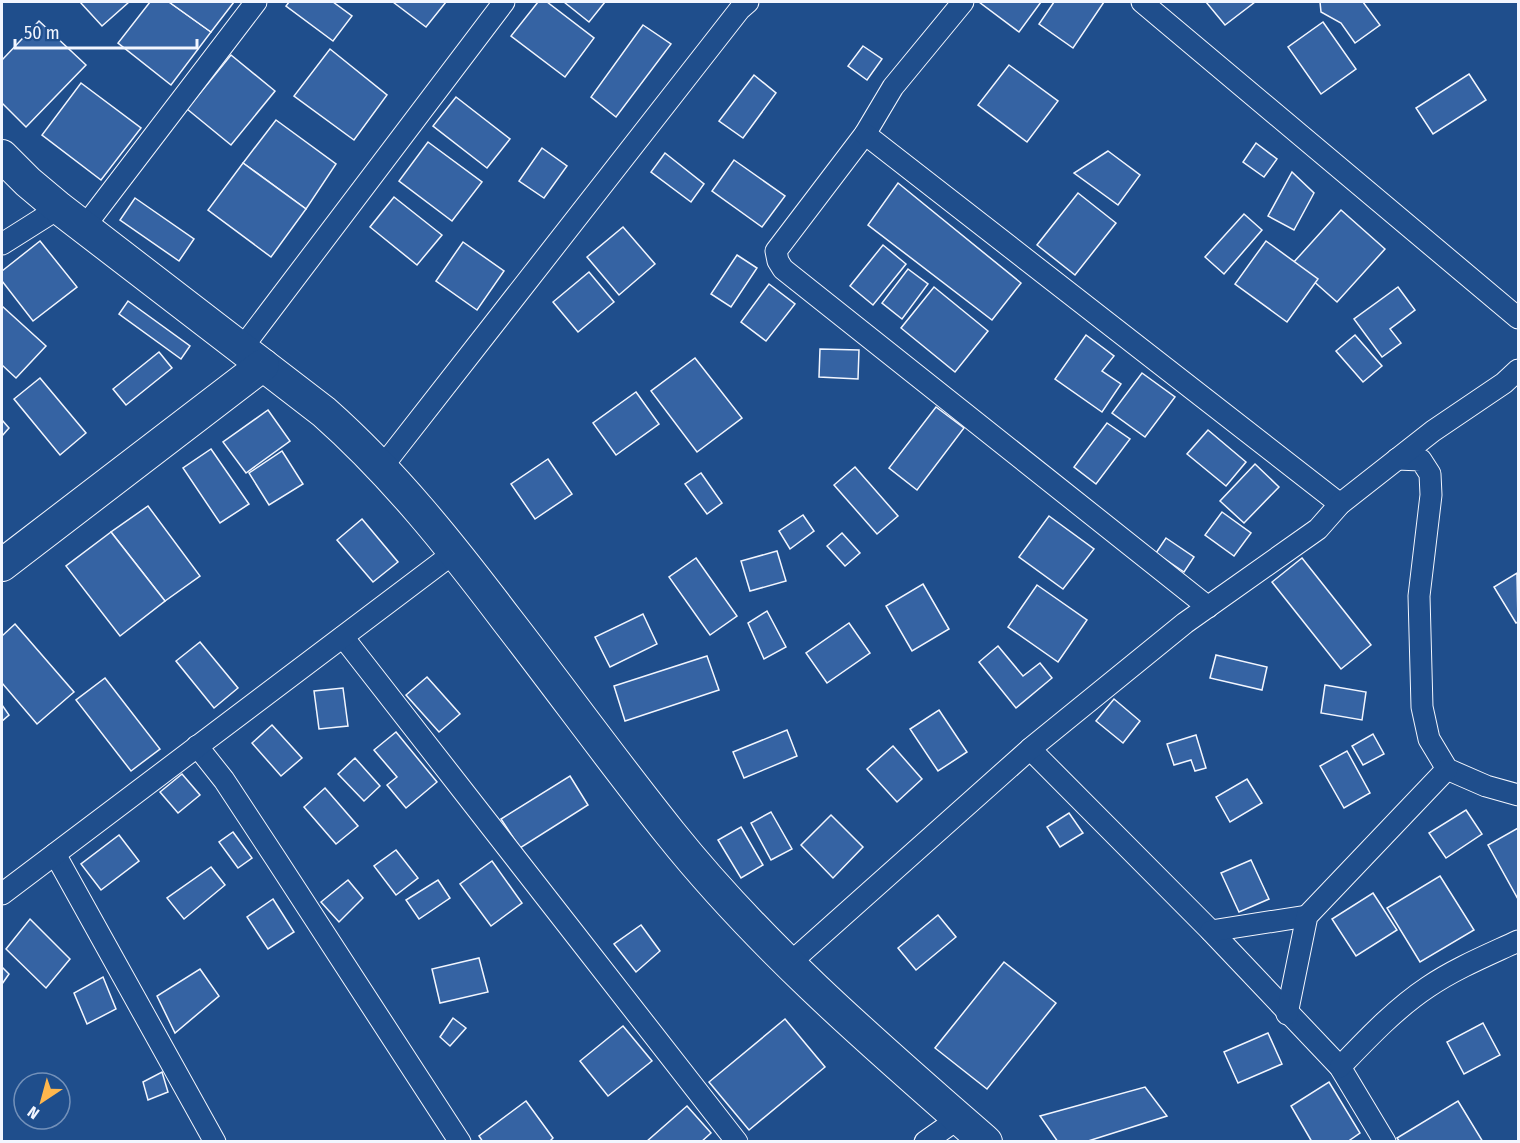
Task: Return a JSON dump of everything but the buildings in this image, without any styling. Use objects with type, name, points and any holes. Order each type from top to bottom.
[{"type":"main road","points":[[2,156],[59,208],[324,412],[382,467],[455,552],[671,834],[739,914],[874,1042],[986,1142]]},
{"type":"main road","points":[[2,565],[252,357]]},
{"type":"street","points":[[85,226],[256,2]]},
{"type":"street","points":[[382,467],[733,18],[748,2]]},
{"type":"street","points":[[963,2],[893,87],[865,134],[776,252],[778,261],[783,269],[1208,607]]},
{"type":"street","points":[[1142,2],[1518,318]]},
{"type":"street","points":[[252,357],[494,5]]},
{"type":"street","points":[[865,134],[1340,504]]},
{"type":"street","points":[[2,244],[59,208]]},
{"type":"street","points":[[789,963],[1030,749],[1185,622],[1318,529],[1340,504],[1432,431],[1518,370]]},
{"type":"street","points":[[1398,459],[1421,460],[1430,474],[1431,495],[1419,596],[1421,695],[1429,739],[1447,769],[1486,786],[1518,795]]},
{"type":"street","points":[[2,894],[455,552]]},
{"type":"street","points":[[343,637],[737,1142]]},
{"type":"street","points":[[197,746],[224,780],[460,1142]]},
{"type":"street","points":[[1030,749],[1211,932],[1340,1067],[1385,1142]]},
{"type":"street","points":[[1287,1014],[1307,916],[1447,769]]},
{"type":"street","points":[[55,854],[215,1142]]},
{"type":"street","points":[[1211,932],[1307,916]]},
{"type":"street","points":[[1340,1067],[1381,1025],[1427,987],[1518,941]]},
{"type":"street","points":[[925,1142],[959,1118]]}]
